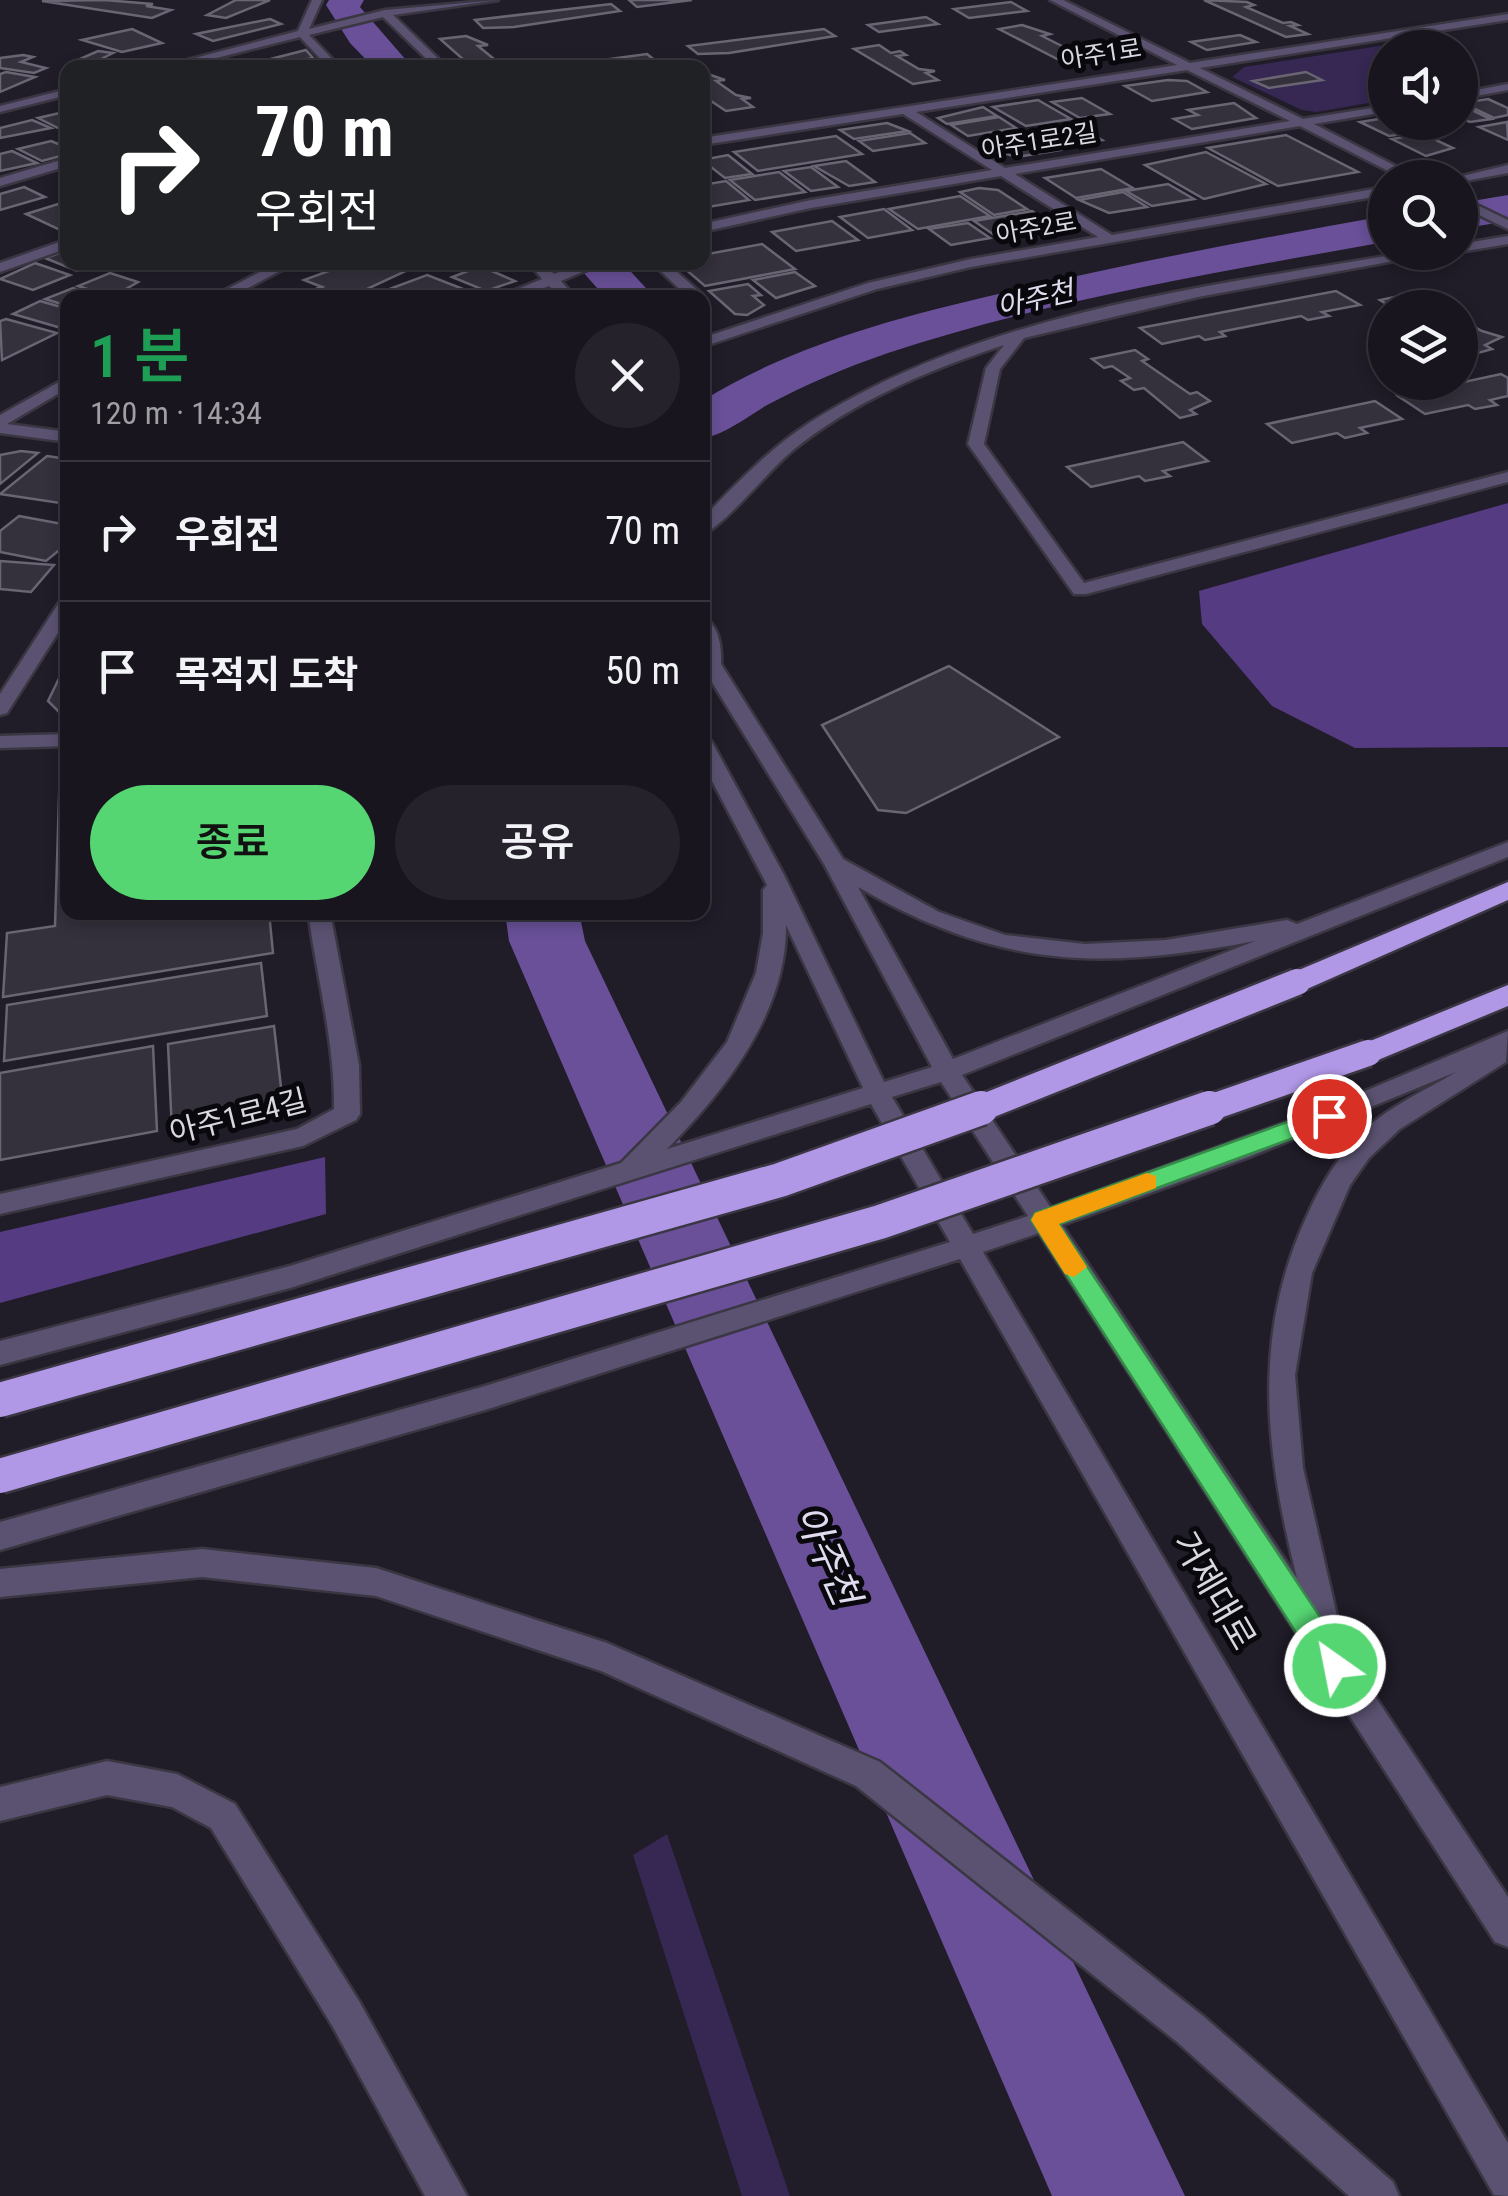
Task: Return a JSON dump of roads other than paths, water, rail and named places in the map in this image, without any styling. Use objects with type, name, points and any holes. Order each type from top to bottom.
[{"type":"highway","points":[[0,1400],[780,1180],[1048,1084],[1508,890]]},
{"type":"highway","points":[[0,1476],[880,1222],[1368,1053],[1508,995]]},
{"type":"street","points":[[302,33],[317,0]]},
{"type":"street","points":[[194,60],[385,13],[493,0]]},
{"type":"street","points":[[1055,0],[1379,160]]},
{"type":"street","points":[[385,13],[435,60]]},
{"type":"street","name":"아주1로","points":[[710,141],[1508,16]]},
{"type":"street","points":[[302,33],[328,60]]},
{"type":"street","points":[[1478,93],[1508,87]]},
{"type":"street","points":[[0,109],[60,94]]},
{"type":"street","points":[[904,110],[1107,238]]},
{"type":"street","name":"아주1로2길","points":[[710,226],[811,204],[1368,111]]},
{"type":"street","points":[[0,182],[60,164]]},
{"type":"street","points":[[1478,175],[1508,169]]},
{"type":"street","name":"아주2로","points":[[716,312],[873,286],[1107,238],[1368,194]]},
{"type":"street","points":[[1478,210],[1508,225]]},
{"type":"street","points":[[1478,245],[1508,240]]},
{"type":"street","points":[[0,268],[60,246]]},
{"type":"street","points":[[710,523],[813,427],[912,374],[1018,337],[1113,310],[1368,264]]},
{"type":"street","points":[[234,290],[275,270]]},
{"type":"street","points":[[542,270],[561,290]]},
{"type":"street","points":[[523,290],[577,270]]},
{"type":"street","points":[[667,270],[690,290]]},
{"type":"street","points":[[1018,337],[993,368],[976,444],[1080,590],[1508,477]]},
{"type":"street","points":[[0,425],[60,386]]},
{"type":"street","points":[[0,425],[60,436]]},
{"type":"street","points":[[0,710],[60,615]]},
{"type":"street","name":"거제대로","points":[[710,663],[835,864],[946,1071],[1508,1930]]},
{"type":"street","points":[[0,742],[60,740]]},
{"type":"street","name":"거제대로","points":[[710,757],[773,875],[878,1094],[1508,2182]]},
{"type":"street","points":[[0,1353],[290,1277],[878,1094],[1351,915],[1508,850]]},
{"type":"street","points":[[835,864],[965,932],[1046,951],[1090,954],[1171,949],[1351,915]]},
{"type":"street","points":[[625,1174],[689,1114],[762,1004],[778,924],[773,875]]},
{"type":"street","name":"아주1로4길","points":[[0,1204],[303,1137],[347,1114],[347,1065],[330,995],[320,920]]},
{"type":"street","points":[[0,1536],[322,1446],[967,1247],[1392,1093],[1508,1041]]},
{"type":"street","points":[[1335,1666],[1298,1512],[1281,1407],[1288,1322],[1310,1236],[1360,1151],[1378,1133],[1464,1080],[1508,1041]]},
{"type":"street","points":[[0,1583],[202,1563],[376,1582],[608,1658],[868,1774],[1190,2029],[1380,2196]]},
{"type":"street","points":[[0,1804],[106,1778],[177,1791],[222,1816],[346,2014],[448,2196]]},
{"type":"waterway","points":[[348,0],[342,5],[362,36],[387,60]]},
{"type":"waterway","name":"아주천","points":[[1478,213],[1508,208]]},
{"type":"waterway","name":"아주천","points":[[710,419],[741,399],[825,359],[914,330],[1133,278],[1368,232]]},
{"type":"waterway","points":[[604,270],[624,290]]},
{"type":"waterway","name":"아주천","points":[[543,920],[547,941],[1119,2196]]}]
